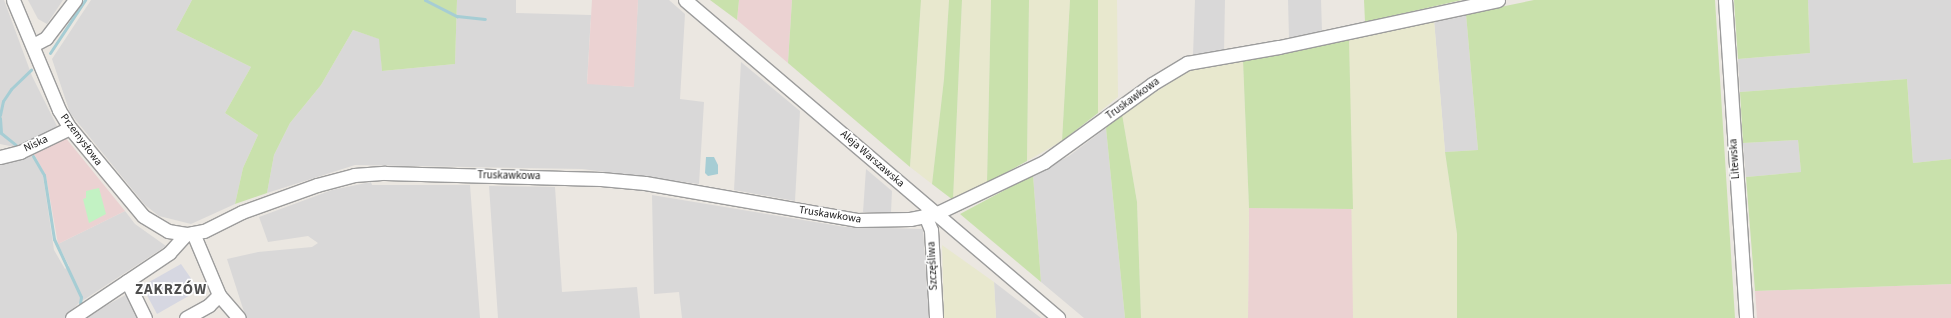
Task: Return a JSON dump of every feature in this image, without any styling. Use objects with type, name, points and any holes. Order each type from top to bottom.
[{"type":"street","name":"Przemysłowa","points":[[13,0],[59,110],[70,128],[143,216],[168,231],[192,233]]},
{"type":"street","points":[[33,45],[46,38],[75,0]]},
{"type":"street","name":"Aleja Warszawska","points":[[686,0],[930,214],[1058,318]]},
{"type":"street","name":"Truskawkowa","points":[[192,233],[242,212],[317,185],[354,176],[384,173],[600,179],[645,184],[857,220],[910,219],[930,214],[1044,162],[1152,84],[1188,64],[1279,47],[1498,0]]},
{"type":"street","name":"Litewska","points":[[1725,0],[1746,318]]},
{"type":"street","name":"Niska","points":[[0,157],[20,152],[70,128]]},
{"type":"street","name":"Szczęśliwa","points":[[930,214],[936,318]]},
{"type":"street","points":[[72,318],[169,253],[192,233],[220,295],[239,318]]},
{"type":"street","points":[[127,281],[145,318]]},
{"type":"street","points":[[186,318],[209,305],[220,295]]},
{"type":"shaded area","points":[[0,0],[4,0],[32,76],[57,126],[31,143],[15,147],[0,144]]},
{"type":"shaded area","points":[[28,0],[63,0],[47,24],[38,19]]},
{"type":"shaded area","points":[[91,0],[192,0],[176,30],[251,67],[225,113],[258,135],[243,168],[235,204],[191,224],[159,216],[145,205],[70,113],[52,59]]},
{"type":"shaded area","points":[[457,0],[516,0],[516,13],[591,15],[587,83],[633,87],[638,0],[669,0],[685,14],[680,99],[704,102],[699,184],[582,169],[355,165],[267,193],[274,155],[290,123],[321,85],[353,30],[380,39],[382,71],[455,64]]},
{"type":"shaded area","points":[[592,0],[638,0],[634,87],[587,84]]},
{"type":"shaded area","points":[[739,0],[792,0],[788,63],[737,20]]},
{"type":"shaded area","points":[[1195,0],[1225,0],[1224,52],[1193,55]]},
{"type":"shaded area","points":[[1288,0],[1321,0],[1322,31],[1289,38]]},
{"type":"shaded area","points":[[1808,0],[1951,0],[1951,159],[1913,163],[1907,79],[1740,92],[1738,59],[1810,53]]},
{"type":"shaded area","points":[[1466,14],[1478,150],[1445,152],[1434,20]]},
{"type":"shaded area","points":[[741,62],[800,111],[795,201],[734,190]]},
{"type":"shaded area","points":[[1106,128],[1125,318],[1084,318],[1041,282],[1033,175],[1069,156]]},
{"type":"shaded area","points":[[65,137],[125,211],[58,244],[46,176],[33,152]]},
{"type":"shaded area","points":[[1798,140],[1801,172],[1746,177],[1743,143]]},
{"type":"shaded area","points":[[33,152],[43,176],[54,250],[65,269],[69,266],[58,244],[125,211],[135,224],[166,246],[79,303],[74,308],[72,318],[0,318],[0,160]]},
{"type":"shaded area","points":[[866,169],[892,191],[891,212],[863,212]]},
{"type":"shaded area","points":[[371,182],[372,185],[470,185],[480,318],[246,318],[227,259],[258,252],[312,247],[318,243],[308,236],[268,242],[259,217],[332,190]]},
{"type":"shaded area","points":[[489,186],[555,187],[562,292],[637,287],[640,318],[498,318]]},
{"type":"shaded area","points":[[652,195],[845,227],[923,229],[929,318],[682,318],[679,292],[654,294]]},
{"type":"shaded area","points":[[1249,208],[1353,209],[1353,318],[1248,318]]},
{"type":"shaded area","points":[[181,264],[199,290],[157,314],[142,286]]},
{"type":"shaded area","points":[[994,282],[1041,318],[996,318]]},
{"type":"shaded area","points":[[1951,284],[1951,318],[1757,318],[1755,291]]},
{"type":"shaded area","points":[[129,293],[142,318],[85,318],[89,315]]},
{"type":"green space","points":[[192,0],[457,0],[455,64],[382,71],[379,39],[353,30],[321,85],[290,123],[274,155],[267,193],[235,204],[243,168],[258,135],[225,113],[251,67],[176,30]]},
{"type":"green space","points":[[710,0],[739,0],[737,20]]},
{"type":"green space","points":[[792,0],[921,0],[910,167],[788,63]]},
{"type":"green space","points":[[921,0],[949,0],[944,79],[932,184],[910,167]]},
{"type":"green space","points":[[949,0],[962,0],[953,200],[932,184],[944,79]]},
{"type":"green space","points":[[962,0],[991,0],[987,183],[953,200]]},
{"type":"green space","points":[[991,0],[1029,0],[1027,161],[987,183]]},
{"type":"green space","points":[[1029,0],[1070,0],[1062,141],[1027,161]]},
{"type":"green space","points":[[1070,0],[1098,0],[1098,113],[1062,141]]},
{"type":"green space","points":[[1098,0],[1117,0],[1118,97],[1098,113]]},
{"type":"green space","points":[[1364,0],[1462,0],[1365,22]]},
{"type":"green space","points":[[1534,0],[1715,0],[1735,318],[1457,318],[1457,234],[1445,152],[1478,150],[1466,14]]},
{"type":"green space","points":[[1734,0],[1808,0],[1810,53],[1738,59]]},
{"type":"green space","points":[[1434,20],[1445,152],[1457,234],[1457,318],[1353,318],[1349,39]]},
{"type":"green space","points":[[1349,39],[1353,209],[1249,208],[1243,60]]},
{"type":"green space","points":[[1243,60],[1249,208],[1248,318],[1141,318],[1137,202],[1122,114],[1194,67]]},
{"type":"green space","points":[[1907,79],[1913,163],[1951,159],[1951,284],[1755,291],[1746,177],[1801,172],[1798,140],[1743,143],[1740,92]]},
{"type":"green space","points":[[1122,114],[1137,202],[1141,318],[1125,318],[1106,128]]},
{"type":"green space","points":[[1033,175],[1041,282],[960,214]]},
{"type":"green space","points":[[99,188],[106,214],[89,223],[83,199],[86,198],[86,191]]},
{"type":"green space","points":[[942,245],[994,282],[996,318],[944,318]]},
{"type":"water","points":[[706,157],[714,157],[718,165],[718,174],[708,176],[705,173]]},
{"type":"waterway","points":[[50,53],[85,0]]},
{"type":"waterway","points":[[425,0],[457,16],[485,19]]},
{"type":"waterway","points":[[0,115],[3,101],[11,89],[31,70]]},
{"type":"waterway","points":[[0,118],[1,133],[16,145]]},
{"type":"waterway","points":[[33,156],[44,175],[54,239],[81,297],[80,303]]},
{"type":"district","name":"ZAKRZÓW","points":[[171,290]]}]
